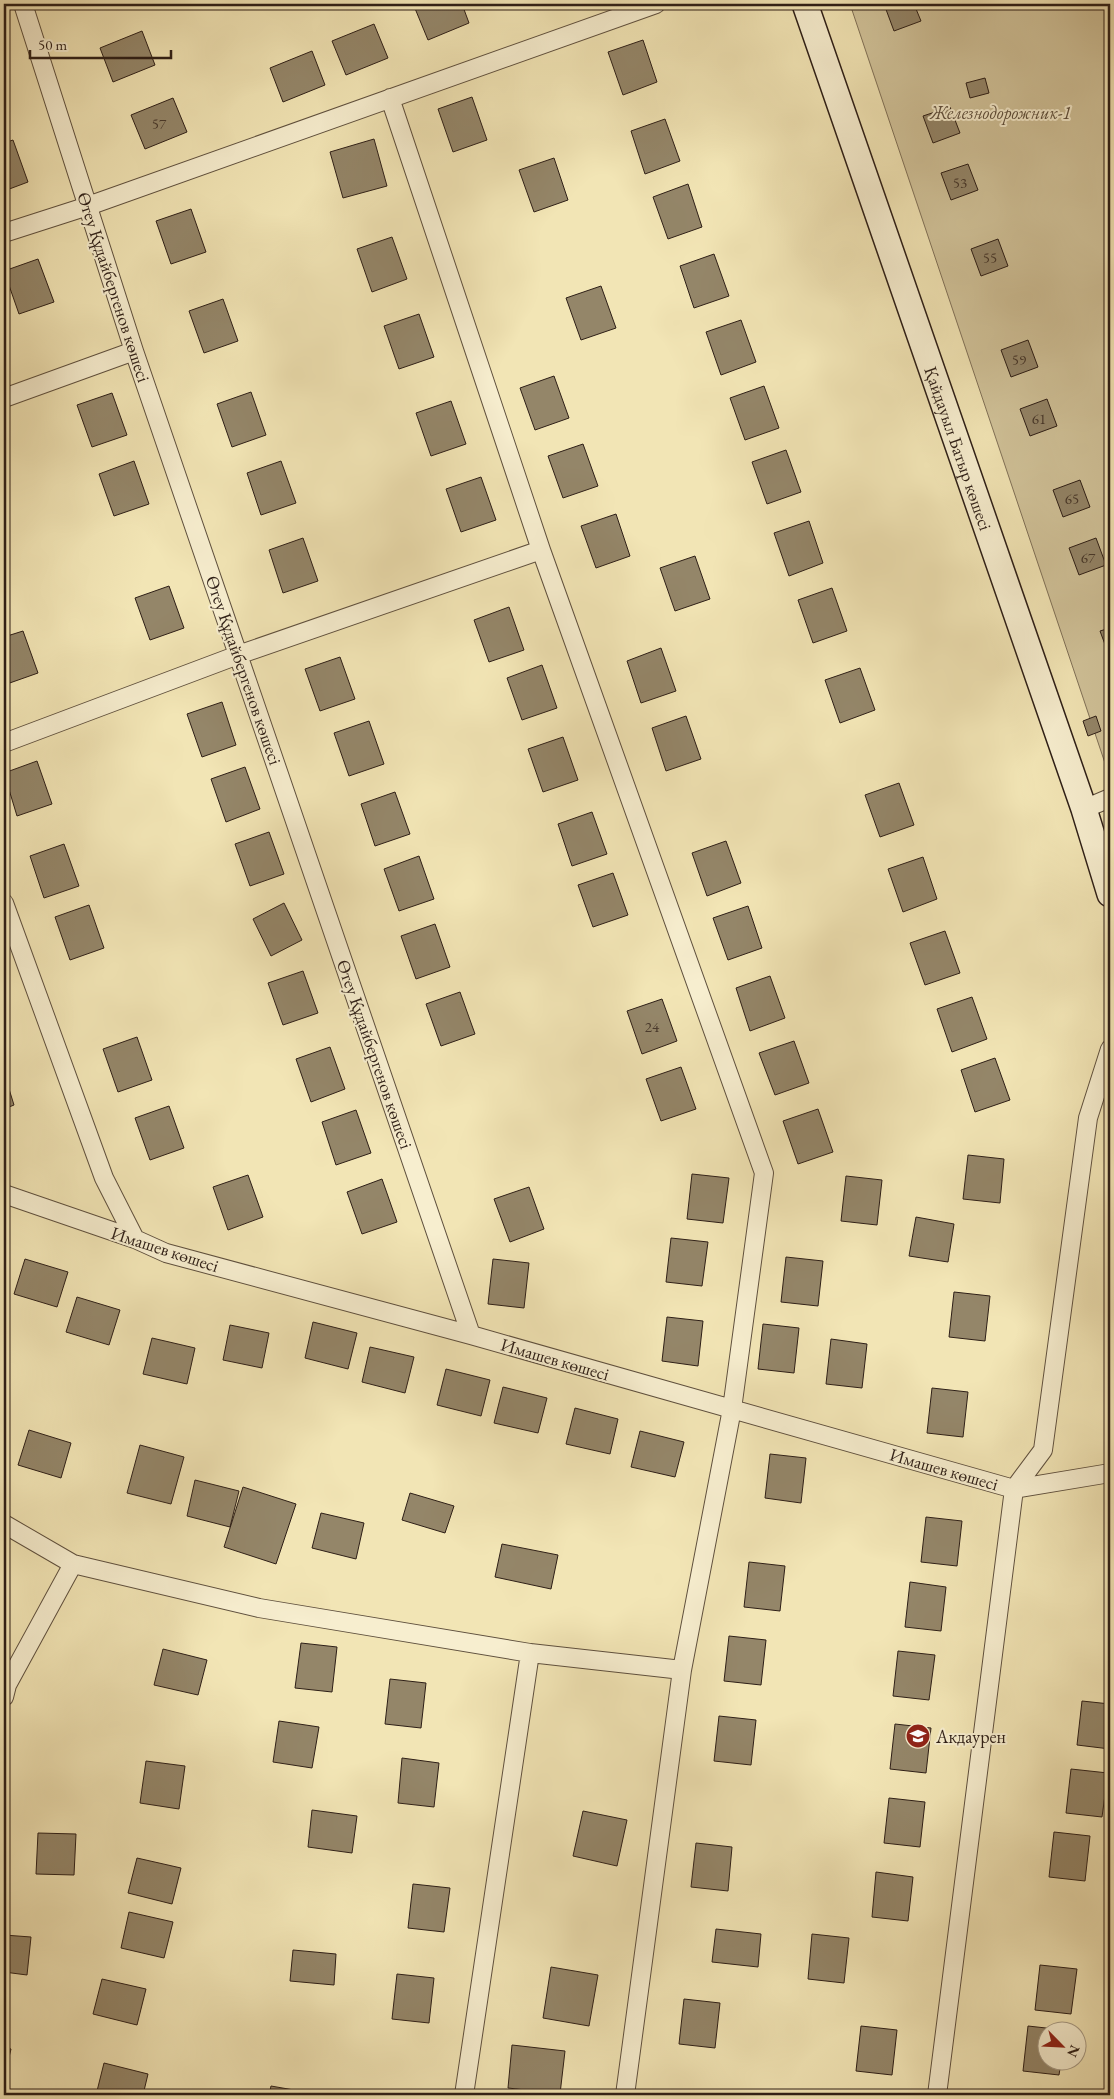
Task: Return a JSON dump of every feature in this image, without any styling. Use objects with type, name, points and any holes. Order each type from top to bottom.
[{"type":"street","name":"Өтеу Құдайбергенов көшесі","points":[[23,4],[134,351],[471,1335]]},
{"type":"street","points":[[4,233],[88,206],[656,4]]},
{"type":"street","name":"Қайдауыл Батыр көшесі","points":[[805,4],[1084,809],[1110,894]]},
{"type":"street","points":[[390,98],[541,550],[764,1173],[732,1409],[682,1670],[625,2095]]},
{"type":"street","points":[[4,398],[134,351]]},
{"type":"street","points":[[4,743],[238,655],[541,550]]},
{"type":"street","points":[[1084,809],[1110,798]]},
{"type":"street","points":[[4,903],[104,1178],[135,1239]]},
{"type":"street","points":[[937,2095],[1014,1489],[1043,1450],[1088,1118],[1110,1049]]},
{"type":"street","name":"Имашев көшесі","points":[[4,1194],[135,1239],[166,1253],[471,1335],[1014,1489],[1110,1473]]},
{"type":"street","points":[[4,1524],[73,1564],[260,1608],[530,1653],[682,1670]]},
{"type":"street","points":[[4,1698],[7,1685],[73,1564]]},
{"type":"street","points":[[464,2095],[530,1653]]},
{"type":"green space","name":"Железнодорожник-1","points":[[850,4],[1110,4],[1110,778]]},
{"type":"building","points":[[419,4],[462,4],[469,23],[428,40],[414,6]]},
{"type":"building","points":[[884,4],[914,4],[921,21],[894,31]]},
{"type":"building","points":[[374,24],[388,58],[346,75],[332,41]]},
{"type":"building","points":[[142,31],[155,65],[113,82],[100,48]]},
{"type":"building","points":[[643,40],[657,82],[623,95],[608,52]]},
{"type":"building","points":[[312,51],[325,85],[283,102],[270,68]]},
{"type":"building","points":[[985,78],[989,93],[970,98],[966,83]]},
{"type":"building","points":[[472,97],[487,140],[453,152],[438,109]]},
{"type":"building","points":[[173,98],[187,132],[145,149],[131,115]]},
{"type":"building","points":[[950,107],[960,133],[933,143],[923,116]]},
{"type":"building","points":[[665,119],[680,161],[645,174],[631,131]]},
{"type":"building","points":[[374,139],[387,186],[343,198],[330,152]]},
{"type":"building","points":[[13,140],[28,182],[4,191],[4,143]]},
{"type":"building","points":[[554,158],[568,200],[534,212],[519,170]]},
{"type":"building","points":[[968,164],[978,190],[951,200],[941,173]]},
{"type":"building","points":[[688,184],[702,227],[668,239],[653,197]]},
{"type":"building","points":[[191,209],[206,252],[171,264],[156,221]]},
{"type":"building","points":[[392,237],[407,279],[372,292],[357,249]]},
{"type":"building","points":[[998,239],[1008,266],[981,276],[971,249]]},
{"type":"building","points":[[714,254],[729,296],[694,308],[680,266]]},
{"type":"building","points":[[38,259],[54,302],[19,314],[4,271]]},
{"type":"building","points":[[601,286],[616,328],[581,340],[566,298]]},
{"type":"building","points":[[223,299],[238,341],[204,353],[189,311]]},
{"type":"building","points":[[419,314],[434,357],[399,369],[384,326]]},
{"type":"building","points":[[741,320],[756,362],[721,375],[706,332]]},
{"type":"building","points":[[1028,340],[1038,367],[1011,377],[1001,350]]},
{"type":"building","points":[[554,376],[569,418],[535,430],[520,388]]},
{"type":"building","points":[[764,386],[779,428],[745,440],[730,398]]},
{"type":"building","points":[[251,392],[266,435],[232,447],[217,404]]},
{"type":"building","points":[[112,393],[127,435],[92,447],[77,405]]},
{"type":"building","points":[[1047,399],[1057,426],[1030,436],[1020,409]]},
{"type":"building","points":[[451,401],[466,444],[431,456],[416,413]]},
{"type":"building","points":[[583,444],[598,486],[563,498],[548,456]]},
{"type":"building","points":[[786,450],[801,492],[767,504],[752,462]]},
{"type":"building","points":[[134,461],[149,504],[114,516],[99,474]]},
{"type":"building","points":[[281,461],[296,503],[261,515],[247,473]]},
{"type":"building","points":[[481,477],[496,520],[461,532],[446,489]]},
{"type":"building","points":[[1080,480],[1090,507],[1063,517],[1053,490]]},
{"type":"building","points":[[616,514],[630,556],[596,568],[581,526]]},
{"type":"building","points":[[809,521],[823,563],[789,576],[774,533]]},
{"type":"building","points":[[303,538],[318,581],[283,593],[269,550]]},
{"type":"building","points":[[1096,538],[1106,565],[1079,575],[1069,548]]},
{"type":"building","points":[[695,556],[710,599],[675,611],[660,568]]},
{"type":"building","points":[[169,586],[184,628],[150,640],[135,598]]},
{"type":"building","points":[[832,588],[847,631],[813,643],[798,600]]},
{"type":"building","points":[[509,607],[524,650],[489,662],[474,620]]},
{"type":"building","points":[[1110,628],[1110,658],[1100,631]]},
{"type":"building","points":[[23,631],[38,673],[4,685],[4,637]]},
{"type":"building","points":[[661,648],[676,691],[641,703],[627,661]]},
{"type":"building","points":[[340,657],[355,699],[320,711],[305,669]]},
{"type":"building","points":[[542,665],[557,708],[522,720],[507,678]]},
{"type":"building","points":[[860,668],[875,710],[840,723],[825,680]]},
{"type":"building","points":[[222,702],[236,745],[202,757],[187,714]]},
{"type":"building","points":[[686,716],[701,759],[666,771],[652,728]]},
{"type":"building","points":[[1096,716],[1101,731],[1088,736],[1083,721]]},
{"type":"building","points":[[369,721],[384,764],[349,776],[334,733]]},
{"type":"building","points":[[563,737],[578,780],[543,792],[528,749]]},
{"type":"building","points":[[37,761],[52,804],[17,816],[4,773]]},
{"type":"building","points":[[245,767],[260,809],[226,822],[211,779]]},
{"type":"building","points":[[899,783],[914,825],[880,837],[865,795]]},
{"type":"building","points":[[395,792],[410,834],[375,846],[361,804]]},
{"type":"building","points":[[592,812],[607,854],[572,866],[558,824]]},
{"type":"building","points":[[269,832],[284,874],[250,886],[235,844]]},
{"type":"building","points":[[726,841],[741,883],[707,896],[692,853]]},
{"type":"building","points":[[64,844],[79,886],[44,898],[30,856]]},
{"type":"building","points":[[419,856],[434,899],[399,911],[384,869]]},
{"type":"building","points":[[923,857],[937,899],[903,912],[888,869]]},
{"type":"building","points":[[613,873],[628,915],[593,927],[578,885]]},
{"type":"building","points":[[284,903],[302,940],[271,956],[253,919]]},
{"type":"building","points":[[89,905],[104,948],[70,960],[55,917]]},
{"type":"building","points":[[748,906],[762,948],[728,960],[713,918]]},
{"type":"building","points":[[435,924],[450,967],[416,979],[401,936]]},
{"type":"building","points":[[945,931],[960,973],[925,985],[910,943]]},
{"type":"building","points":[[303,971],[318,1013],[283,1025],[268,983]]},
{"type":"building","points":[[770,976],[785,1018],[750,1031],[736,988]]},
{"type":"building","points":[[460,992],[475,1034],[441,1046],[426,1004]]},
{"type":"building","points":[[972,997],[987,1039],[952,1052],[937,1009]]},
{"type":"building","points":[[662,999],[677,1041],[642,1054],[627,1011]]},
{"type":"building","points":[[137,1037],[152,1080],[118,1092],[103,1049]]},
{"type":"building","points":[[794,1041],[809,1083],[775,1095],[759,1053]]},
{"type":"building","points":[[330,1047],[345,1089],[311,1102],[296,1059]]},
{"type":"building","points":[[995,1058],[1010,1100],[975,1112],[961,1070]]},
{"type":"building","points":[[681,1067],[696,1109],[661,1121],[646,1079]]},
{"type":"building","points":[[4,1073],[14,1105],[4,1109]]},
{"type":"building","points":[[169,1106],[184,1148],[150,1160],[135,1118]]},
{"type":"building","points":[[818,1109],[833,1152],[798,1164],[783,1121]]},
{"type":"building","points":[[356,1110],[371,1153],[336,1165],[322,1122]]},
{"type":"building","points":[[968,1155],[1004,1159],[1000,1203],[963,1199]]},
{"type":"building","points":[[692,1174],[729,1178],[723,1223],[687,1219]]},
{"type":"building","points":[[248,1175],[263,1217],[228,1230],[213,1187]]},
{"type":"building","points":[[846,1176],[882,1180],[877,1225],[841,1221]]},
{"type":"building","points":[[382,1179],[397,1222],[362,1234],[347,1192]]},
{"type":"building","points":[[529,1187],[544,1229],[510,1242],[494,1199]]},
{"type":"building","points":[[916,1217],[954,1224],[948,1262],[909,1256]]},
{"type":"building","points":[[671,1238],[708,1242],[702,1286],[666,1282]]},
{"type":"building","points":[[786,1257],[823,1261],[818,1306],[781,1302]]},
{"type":"building","points":[[25,1259],[68,1272],[57,1307],[14,1294]]},
{"type":"building","points":[[493,1259],[529,1263],[524,1308],[488,1304]]},
{"type":"building","points":[[954,1292],[990,1296],[985,1341],[949,1337]]},
{"type":"building","points":[[77,1297],[120,1310],[109,1345],[66,1332]]},
{"type":"building","points":[[667,1317],[703,1321],[698,1366],[662,1361]]},
{"type":"building","points":[[313,1322],[357,1333],[348,1369],[305,1358]]},
{"type":"building","points":[[763,1324],[799,1328],[794,1373],[758,1369]]},
{"type":"building","points":[[230,1325],[269,1333],[262,1368],[223,1360]]},
{"type":"building","points":[[152,1338],[195,1348],[187,1384],[143,1374]]},
{"type":"building","points":[[831,1339],[867,1344],[862,1388],[826,1384]]},
{"type":"building","points":[[370,1347],[414,1357],[405,1393],[362,1382]]},
{"type":"building","points":[[446,1369],[490,1380],[481,1416],[437,1405]]},
{"type":"building","points":[[503,1387],[547,1398],[538,1433],[494,1423]]},
{"type":"building","points":[[932,1388],[968,1392],[963,1437],[927,1433]]},
{"type":"building","points":[[575,1408],[618,1419],[610,1454],[566,1444]]},
{"type":"building","points":[[29,1430],[71,1443],[61,1478],[18,1465]]},
{"type":"building","points":[[640,1431],[684,1442],[675,1477],[631,1467]]},
{"type":"building","points":[[140,1445],[184,1457],[171,1504],[127,1493]]},
{"type":"building","points":[[770,1454],[806,1458],[801,1503],[765,1498]]},
{"type":"building","points":[[195,1480],[239,1491],[230,1527],[187,1516]]},
{"type":"building","points":[[243,1487],[296,1504],[276,1564],[224,1547]]},
{"type":"building","points":[[410,1493],[454,1506],[445,1533],[402,1520]]},
{"type":"building","points":[[321,1513],[364,1523],[356,1559],[312,1548]]},
{"type":"building","points":[[926,1517],[962,1521],[957,1566],[921,1562]]},
{"type":"building","points":[[502,1544],[558,1555],[551,1589],[495,1577]]},
{"type":"building","points":[[749,1562],[785,1566],[780,1611],[744,1607]]},
{"type":"building","points":[[910,1582],[946,1587],[941,1631],[905,1627]]},
{"type":"building","points":[[729,1636],[766,1640],[761,1685],[724,1681]]},
{"type":"building","points":[[301,1643],[337,1647],[332,1692],[295,1688]]},
{"type":"building","points":[[163,1649],[207,1660],[198,1695],[154,1685]]},
{"type":"building","points":[[898,1651],[935,1655],[929,1700],[893,1696]]},
{"type":"building","points":[[390,1679],[426,1683],[421,1728],[385,1724]]},
{"type":"building","points":[[1082,1701],[1110,1704],[1110,1749],[1077,1745]]},
{"type":"building","points":[[719,1716],[756,1720],[751,1765],[714,1761]]},
{"type":"building","points":[[279,1721],[319,1727],[312,1768],[273,1762]]},
{"type":"building","points":[[895,1724],[931,1728],[926,1773],[890,1769]]},
{"type":"building","points":[[402,1758],[439,1763],[434,1807],[398,1803]]},
{"type":"building","points":[[146,1761],[185,1766],[179,1809],[140,1803]]},
{"type":"building","points":[[1071,1769],[1108,1773],[1102,1817],[1066,1813]]},
{"type":"building","points":[[889,1798],[925,1802],[920,1847],[884,1843]]},
{"type":"building","points":[[312,1810],[357,1816],[352,1853],[308,1847]]},
{"type":"building","points":[[583,1811],[627,1820],[617,1866],[573,1856]]},
{"type":"building","points":[[1054,1832],[1090,1836],[1085,1881],[1049,1877]]},
{"type":"building","points":[[38,1833],[76,1834],[74,1875],[36,1874]]},
{"type":"building","points":[[696,1843],[732,1847],[728,1891],[691,1887]]},
{"type":"building","points":[[137,1858],[181,1868],[172,1904],[128,1893]]},
{"type":"building","points":[[876,1872],[913,1877],[908,1921],[872,1917]]},
{"type":"building","points":[[413,1884],[450,1888],[444,1932],[408,1928]]},
{"type":"building","points":[[129,1912],[173,1922],[164,1958],[121,1948]]},
{"type":"building","points":[[716,1929],[761,1934],[758,1967],[712,1962]]},
{"type":"building","points":[[812,1934],[849,1938],[844,1983],[808,1979]]},
{"type":"building","points":[[4,1935],[31,1937],[27,1975],[4,1972]]},
{"type":"building","points":[[293,1950],[336,1954],[334,1985],[290,1981]]},
{"type":"building","points":[[1040,1965],[1077,1969],[1071,2014],[1035,2010]]},
{"type":"building","points":[[551,1967],[598,1975],[589,2026],[543,2018]]},
{"type":"building","points":[[397,1974],[434,1978],[429,2023],[392,2019]]},
{"type":"building","points":[[102,1979],[146,1989],[137,2025],[93,2014]]},
{"type":"building","points":[[684,1999],[720,2003],[715,2048],[679,2044]]},
{"type":"building","points":[[861,2026],[897,2030],[892,2075],[856,2071]]},
{"type":"building","points":[[1028,2026],[1036,2027],[1036,2072],[1059,2072],[1059,2075],[1023,2071]]},
{"type":"building","points":[[512,2045],[565,2051],[560,2094],[508,2088]]},
{"type":"building","points":[[4,2047],[11,2049],[4,2078]]},
{"type":"building","points":[[104,2063],[148,2074],[143,2095],[96,2095]]},
{"type":"building","points":[[271,2086],[311,2093],[311,2095],[269,2095]]},
{"type":"place","name":"Акдаурен","points":[[918,1736]]}]
